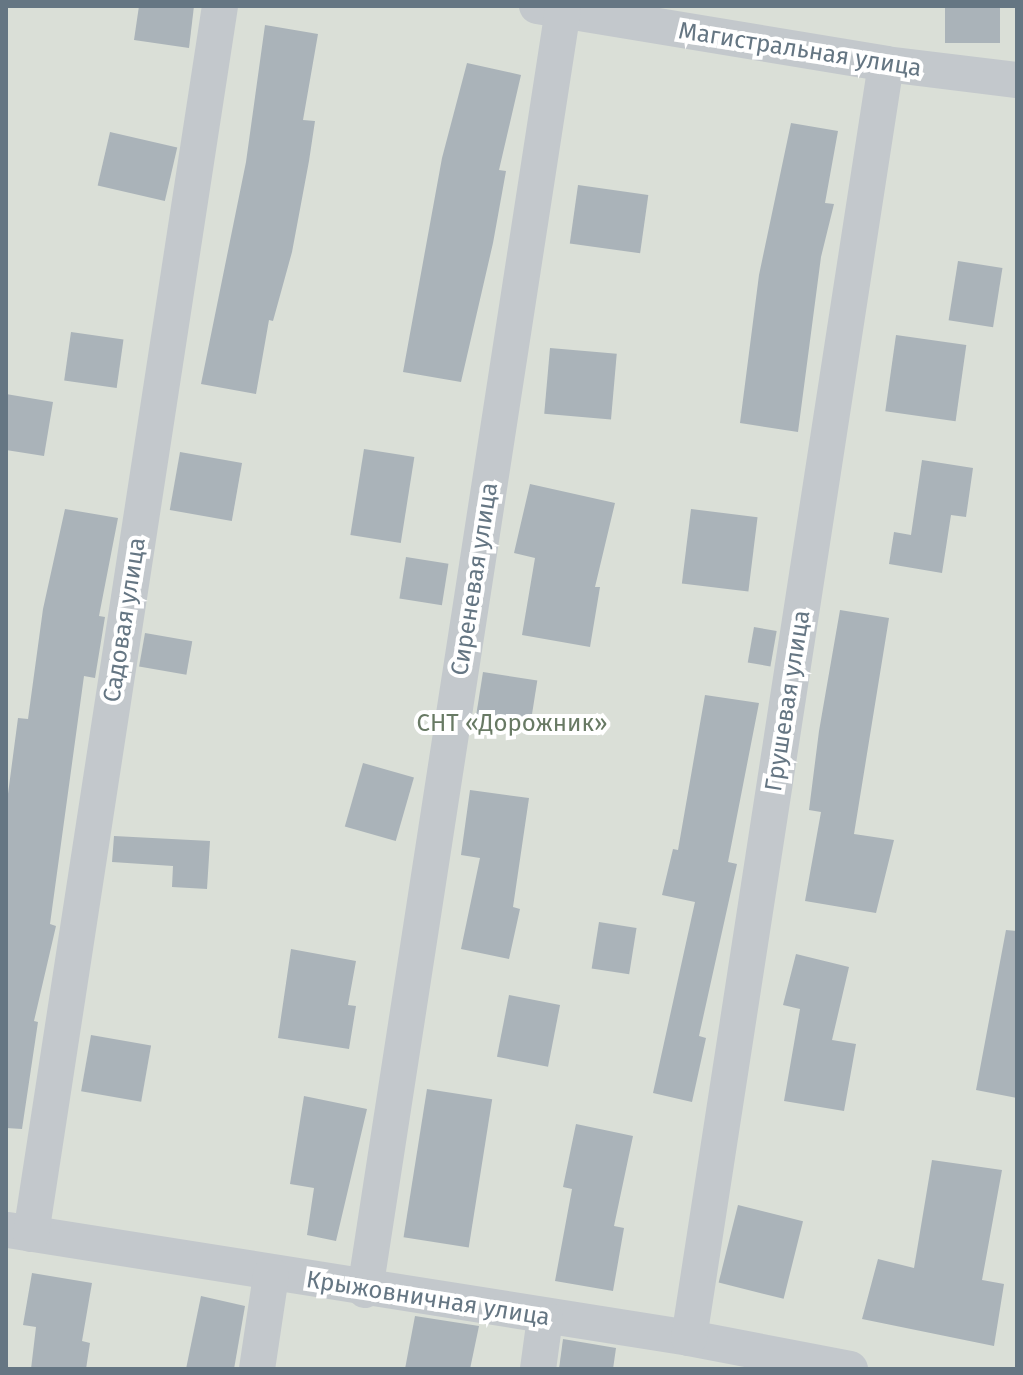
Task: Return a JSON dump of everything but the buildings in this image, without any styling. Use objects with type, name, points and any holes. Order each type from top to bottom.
[{"type":"street","name":"Садовая улица","points":[[18,1232],[220,6]]},
{"type":"street","name":"Магистральная улица","points":[[550,8],[650,16],[886,64],[1016,71]]},
{"type":"street","name":"Сиреневая улица","points":[[365,1290],[550,8]]},
{"type":"street","name":"Грушевая улица","points":[[689,1338],[886,64]]},
{"type":"street","name":"Крыжовничная улица","points":[[18,1232],[365,1290],[689,1338],[828,1367]]},
{"type":"street","points":[[257,1369],[271,1275]]},
{"type":"street","points":[[538,1369],[545,1318]]},
{"type":"green space","name":"СНТ «Дорожник»","points":[[6,6],[1017,6],[1017,1369],[6,1369]]}]
